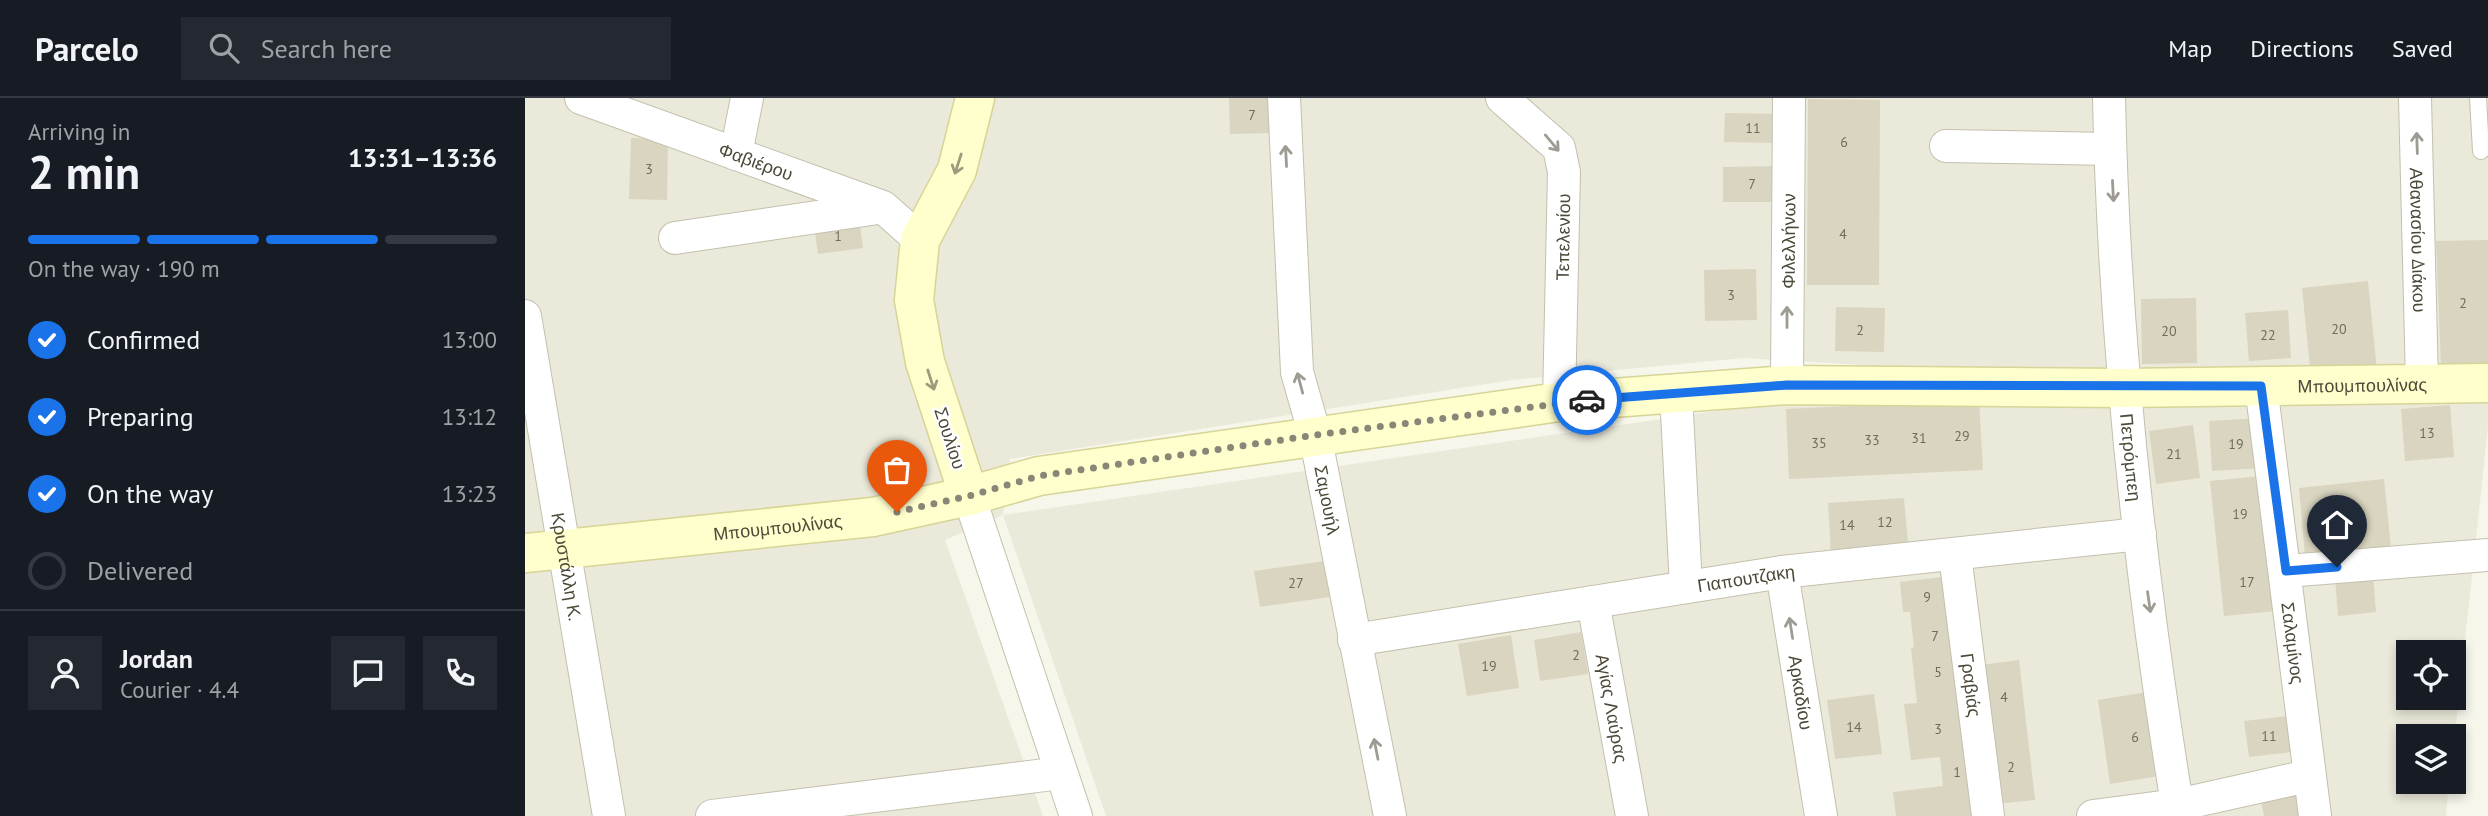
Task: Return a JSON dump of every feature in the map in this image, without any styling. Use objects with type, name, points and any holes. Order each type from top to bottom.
[{"type":"street","name":"Φαβιέρου","points":[[581,98],[883,207],[920,240]]},
{"type":"street","points":[[736,154],[747,98]]},
{"type":"street","name":"Σουλίου","points":[[975,98],[957,170],[920,240],[914,300],[925,362],[1076,816]]},
{"type":"street","name":"Σαμουήλ","points":[[1284,98],[1297,372],[1315,435],[1390,816]]},
{"type":"street","name":"Τεπελενίου","points":[[1502,98],[1559,148],[1564,172],[1559,402]]},
{"type":"street","name":"Φιλελλήνων","points":[[1787,385],[1789,98]]},
{"type":"street","name":"Πετρόμπεη","points":[[2109,98],[2125,388],[2140,534],[2178,811]]},
{"type":"street","name":"Αθανασίου Διάκου","points":[[2415,98],[2422,383]]},
{"type":"street","points":[[1946,146],[2111,149]]},
{"type":"street","points":[[675,238],[883,207]]},
{"type":"street","name":"Κρυστάλλη Κ.","points":[[525,316],[609,816]]},
{"type":"street","name":"Μπουμπουλίνας","points":[[525,553],[873,517],[969,496],[1039,476],[1559,402],[1787,385],[2125,388],[2488,383]]},
{"type":"street","name":"Σαλαμίνος","points":[[2261,386],[2315,816]]},
{"type":"street","points":[[1677,393],[1686,587]]},
{"type":"street","name":"Γιαπουτζακη","points":[[1354,640],[1782,572],[2140,534]]},
{"type":"street","name":"Γραβιάς","points":[[1955,555],[1988,816]]},
{"type":"street","points":[[2286,571],[2488,555]]},
{"type":"street","name":"Αρκαδίου","points":[[1782,572],[1821,816]]},
{"type":"street","name":"Αγίας Λαύρας","points":[[1593,602],[1632,816]]},
{"type":"street","points":[[712,816],[858,807],[1061,773]]},
{"type":"street","points":[[2093,816],[2178,811],[2308,776]]},
{"type":"lane","points":[[2478,98],[2481,151]]},
{"type":"shaded area","points":[[525,98],[2488,98],[2488,377],[2308,392],[1744,358],[1512,380],[1010,459],[1003,515],[945,540],[1043,816],[525,816]]},
{"type":"shaded area","points":[[2116,395],[2488,402],[2488,427],[2465,640],[2396,640],[2396,710],[2458,710],[2456,724],[2396,724],[2396,794],[2448,794],[2446,816],[1106,816],[1003,515],[1792,400]]},
{"type":"building","points":[[1229,98],[1273,98],[1274,133],[1230,134]]},
{"type":"building","points":[[1808,99],[1880,100],[1879,285],[1807,285]]},
{"type":"building","points":[[1725,113],[1782,114],[1782,143],[1724,142]]},
{"type":"building","points":[[631,138],[668,139],[667,200],[629,199]]},
{"type":"building","points":[[1780,166],[1781,202],[1723,202],[1723,167]]},
{"type":"building","points":[[859,218],[863,248],[818,254],[814,225]]},
{"type":"building","points":[[2488,240],[2488,364],[2441,366],[2436,241]]},
{"type":"building","points":[[1756,269],[1757,320],[1705,321],[1704,270]]},
{"type":"building","points":[[2368,281],[2377,371],[2311,377],[2302,288]]},
{"type":"building","points":[[2196,298],[2197,363],[2142,364],[2141,299]]},
{"type":"building","points":[[1836,307],[1885,308],[1884,352],[1835,351]]},
{"type":"building","points":[[2288,310],[2291,358],[2249,361],[2245,313]]},
{"type":"building","points":[[1979,400],[1983,470],[1789,479],[1786,409]]},
{"type":"building","points":[[2450,405],[2454,457],[2405,461],[2401,409]]},
{"type":"building","points":[[2260,418],[2263,468],[2212,471],[2209,421]]},
{"type":"building","points":[[2193,425],[2200,478],[2156,484],[2149,431]]},
{"type":"building","points":[[2262,476],[2276,611],[2224,616],[2210,481]]},
{"type":"building","points":[[2384,479],[2391,548],[2305,556],[2299,488]]},
{"type":"building","points":[[1904,498],[1908,543],[1866,546],[1866,552],[1831,555],[1828,503]]},
{"type":"building","points":[[1332,560],[1337,596],[1260,607],[1254,571]]},
{"type":"building","points":[[2373,575],[2376,612],[2338,616],[2335,578]]},
{"type":"building","points":[[1950,576],[1978,816],[1896,816],[1893,792],[1943,786],[1940,757],[1911,760],[1904,704],[1917,703],[1911,648],[1914,647],[1910,612],[1903,612],[1900,582]]},
{"type":"building","points":[[1581,632],[1588,674],[1540,681],[1534,640]]},
{"type":"building","points":[[1511,635],[1519,688],[1467,696],[1458,644]]},
{"type":"building","points":[[2019,660],[2035,800],[1996,804],[1981,665]]},
{"type":"building","points":[[2160,690],[2172,774],[2110,784],[2098,700]]},
{"type":"building","points":[[1874,694],[1882,754],[1835,759],[1827,700]]},
{"type":"building","points":[[2289,716],[2293,752],[2249,757],[2244,721]]},
{"type":"building","points":[[2307,793],[2312,816],[2264,816],[2261,801]]},
{"type":"way so far","points":[[897,512],[969,496],[1039,476],[1315,435],[1587,400]]},
{"type":"route","points":[[1587,400],[1787,385],[2125,388],[2261,386],[2286,571],[2337,567]]}]
